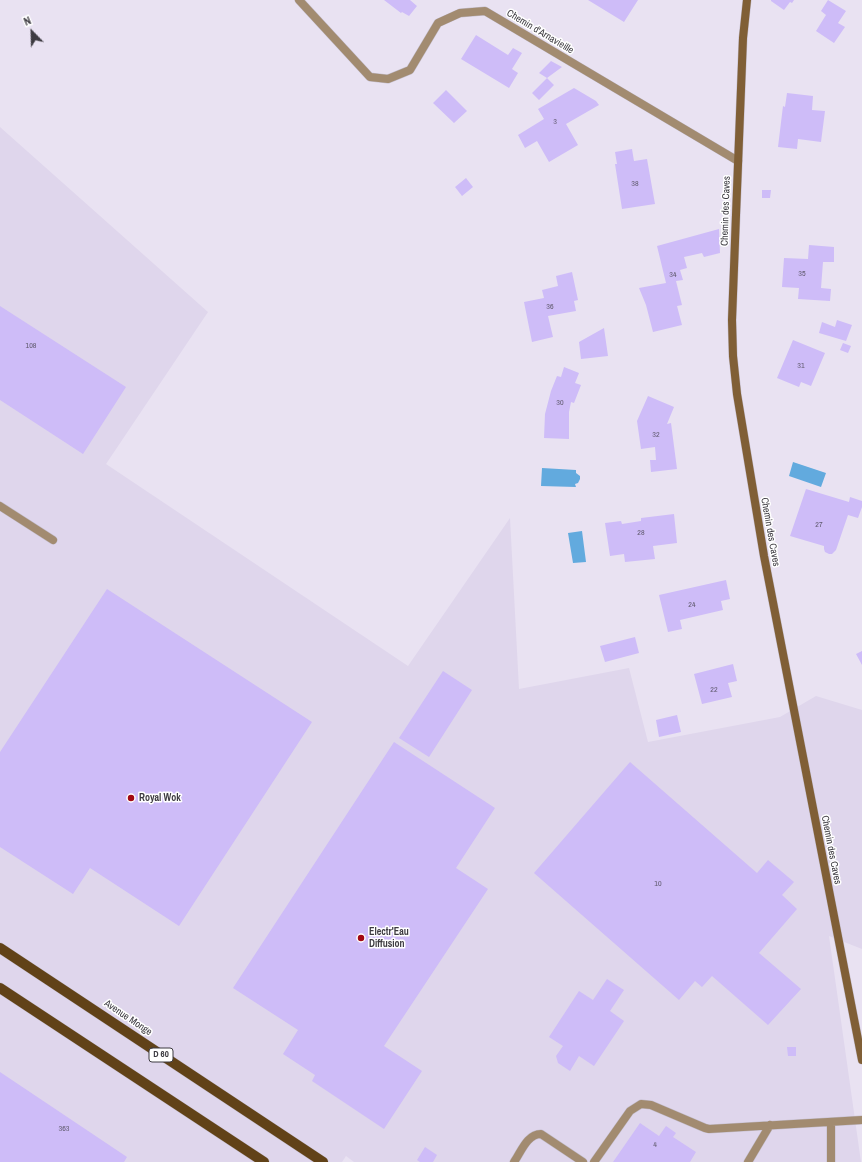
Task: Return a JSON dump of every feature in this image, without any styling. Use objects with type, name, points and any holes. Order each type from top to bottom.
[{"type":"main road","name":"Avenue Monge","points":[[0,948],[323,1162]]},
{"type":"main road","points":[[0,988],[264,1162]]},
{"type":"street","name":"Chemin d'Arnavieille","points":[[299,0],[370,76],[388,79],[410,70],[438,23],[460,13],[485,11],[738,161]]},
{"type":"street","name":"Chemin des Caves","points":[[747,0],[743,38],[732,320],[733,356],[737,394],[764,556],[862,1060]]},
{"type":"street","points":[[0,506],[53,540]]},
{"type":"street","points":[[594,1162],[630,1111],[641,1104],[651,1105],[710,1129],[862,1120]]},
{"type":"street","points":[[831,1122],[831,1162]]},
{"type":"street","points":[[748,1162],[770,1125]]},
{"type":"street","points":[[514,1162],[529,1139],[536,1134],[541,1134],[583,1162]]},
{"type":"shaded area","points":[[0,127],[208,312],[106,464],[408,666],[510,518],[519,689],[629,668],[648,742],[780,717],[816,696],[862,710],[862,949],[829,936],[861,1162],[354,1162],[346,1156],[342,1162],[0,1162]]},
{"type":"water","points":[[793,462],[826,473],[821,487],[789,476]]},
{"type":"water","points":[[542,468],[576,470],[576,473],[580,476],[580,479],[578,483],[575,484],[576,487],[541,486]]},
{"type":"water","points":[[582,531],[586,562],[573,563],[568,533]]},
{"type":"building","points":[[384,0],[410,0],[417,6],[409,16],[402,12],[401,13]]},
{"type":"building","points":[[588,0],[638,0],[624,22]]},
{"type":"building","points":[[771,0],[794,0],[792,3],[790,2],[784,10]]},
{"type":"building","points":[[828,0],[846,11],[838,23],[845,27],[834,43],[816,31],[826,15],[821,11]]},
{"type":"building","points":[[476,35],[508,55],[513,48],[522,53],[512,69],[518,73],[509,88],[461,59]]},
{"type":"building","points":[[551,61],[562,67],[547,78],[539,73]]},
{"type":"building","points":[[547,78],[554,85],[539,100],[532,93]]},
{"type":"building","points":[[574,88],[596,101],[599,105],[566,124],[578,145],[549,162],[537,141],[525,148],[518,135],[544,119],[538,109]]},
{"type":"building","points":[[446,90],[467,111],[454,123],[433,103]]},
{"type":"building","points":[[787,93],[813,96],[812,110],[825,111],[821,142],[798,139],[797,149],[778,147],[783,106],[785,107]]},
{"type":"building","points":[[632,149],[634,161],[647,159],[655,204],[622,209],[615,164],[617,164],[615,152]]},
{"type":"building","points":[[466,178],[473,187],[462,196],[455,187]]},
{"type":"building","points":[[762,190],[771,190],[770,198],[762,198]]},
{"type":"building","points":[[719,229],[720,253],[704,257],[702,253],[684,257],[687,268],[680,270],[683,280],[676,281],[682,305],[677,306],[682,325],[653,332],[646,305],[639,288],[666,283],[657,246]]},
{"type":"building","points":[[809,245],[834,247],[834,262],[823,262],[821,288],[831,289],[830,301],[798,299],[799,288],[782,287],[784,258],[808,259]]},
{"type":"building","points":[[572,272],[578,300],[574,301],[576,311],[548,316],[553,337],[532,342],[524,302],[544,298],[542,290],[558,286],[556,276]]},
{"type":"building","points":[[0,306],[126,387],[83,454],[0,400]]},
{"type":"building","points":[[837,320],[852,325],[846,341],[819,333],[822,322],[835,327]]},
{"type":"building","points":[[604,328],[608,356],[581,359],[579,342]]},
{"type":"building","points":[[793,340],[825,353],[811,386],[801,382],[799,387],[777,378]]},
{"type":"building","points":[[843,343],[851,346],[848,353],[840,350]]},
{"type":"building","points":[[564,367],[579,373],[575,383],[581,385],[574,403],[571,402],[569,412],[569,439],[544,438],[545,414],[551,391],[557,376],[561,377]]},
{"type":"building","points":[[648,396],[674,407],[667,424],[671,423],[677,469],[651,472],[650,460],[656,460],[655,447],[641,449],[637,421]]},
{"type":"building","points":[[806,489],[849,502],[850,497],[862,501],[862,507],[858,518],[848,515],[836,550],[832,554],[825,552],[824,546],[790,536]]},
{"type":"building","points":[[674,514],[677,543],[653,546],[655,559],[625,562],[624,554],[610,556],[605,523],[621,521],[622,524],[641,521],[641,518]]},
{"type":"building","points":[[726,580],[730,599],[721,601],[723,610],[680,620],[682,629],[668,632],[659,595]]},
{"type":"building","name":"Royal Wok","points":[[107,589],[312,722],[179,926],[90,868],[73,894],[0,847],[0,752]]},
{"type":"building","points":[[635,637],[639,653],[605,662],[600,646]]},
{"type":"building","points":[[862,651],[862,665],[856,654]]},
{"type":"building","points":[[733,664],[737,681],[728,683],[732,697],[702,704],[694,674]]},
{"type":"building","points":[[443,671],[472,690],[429,757],[399,738]]},
{"type":"building","points":[[677,715],[681,732],[659,737],[656,720]]},
{"type":"building","name":"Electr'Eau Diffusion","points":[[394,742],[495,808],[456,868],[488,889],[384,1046],[422,1071],[384,1129],[312,1081],[315,1075],[283,1054],[298,1030],[233,988]]},
{"type":"building","points":[[630,762],[757,873],[768,860],[794,882],[782,895],[797,909],[759,953],[801,989],[768,1025],[712,976],[702,987],[695,981],[679,1000],[534,873]]},
{"type":"building","points":[[607,979],[624,990],[610,1011],[624,1021],[594,1066],[579,1056],[570,1071],[558,1063],[556,1056],[563,1046],[549,1037],[579,991],[593,1000]]},
{"type":"building","points":[[787,1047],[796,1047],[796,1056],[788,1056]]},
{"type":"building","points":[[0,1072],[127,1157],[124,1162],[0,1162]]},
{"type":"building","points":[[640,1123],[659,1136],[666,1126],[676,1133],[673,1137],[696,1152],[690,1162],[613,1162]]},
{"type":"building","points":[[425,1147],[437,1155],[433,1162],[420,1162],[417,1160]]},
{"type":"place","name":"Royal Wok","points":[[131,798]]},
{"type":"place","name":"Electr'Eau Diffusion","points":[[361,938]]}]
